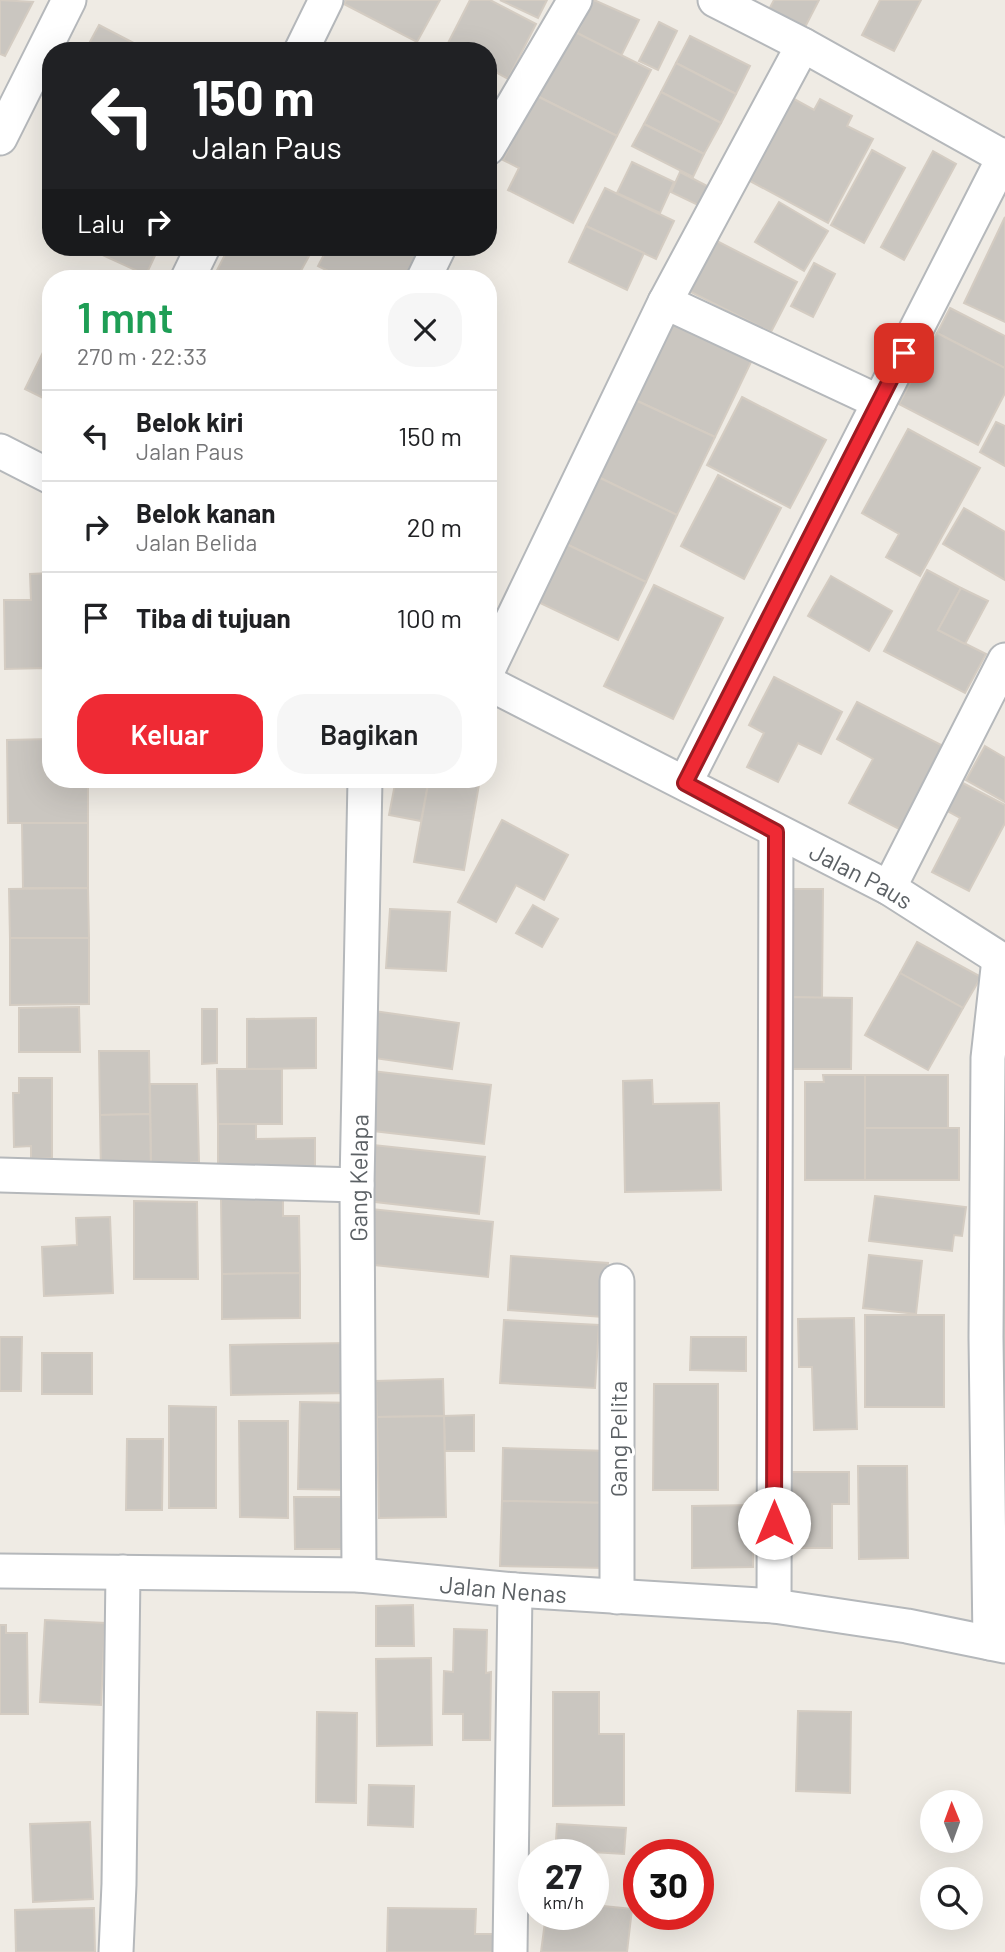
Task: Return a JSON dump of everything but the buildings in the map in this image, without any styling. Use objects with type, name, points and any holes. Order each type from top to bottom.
[{"type":"street","points":[[48,42],[69,0]]},
{"type":"street","points":[[305,42],[326,0]]},
{"type":"street","points":[[497,133],[575,0]]},
{"type":"street","points":[[685,783],[1005,157],[803,45],[715,0]]},
{"type":"street","points":[[497,651],[665,302],[803,45]]},
{"type":"street","points":[[0,138],[42,54]]},
{"type":"street","points":[[665,302],[879,402]]},
{"type":"street","points":[[0,452],[42,473]]},
{"type":"street","points":[[889,888],[1005,660]]},
{"type":"street","name":"Jalan Paus","points":[[497,688],[889,888],[1002,960]]},
{"type":"street","name":"Gang Kelapa","points":[[359,1575],[356,1185],[365,788]]},
{"type":"street","points":[[774,1606],[776,832]]},
{"type":"street","points":[[997,1644],[986,1338],[988,1058],[1002,960]]},
{"type":"street","points":[[0,1175],[356,1185]]},
{"type":"street","name":"Gang Pelita","points":[[617,1281],[617,1597]]},
{"type":"street","name":"Jalan Nenas","points":[[0,1571],[359,1575],[515,1590],[774,1606],[907,1626],[997,1644]]},
{"type":"street","points":[[116,1952],[120,1884],[123,1572]]},
{"type":"street","points":[[510,1952],[515,1590]]},
{"type":"route","points":[[774,1523],[776,832],[685,783],[904,353]]}]
